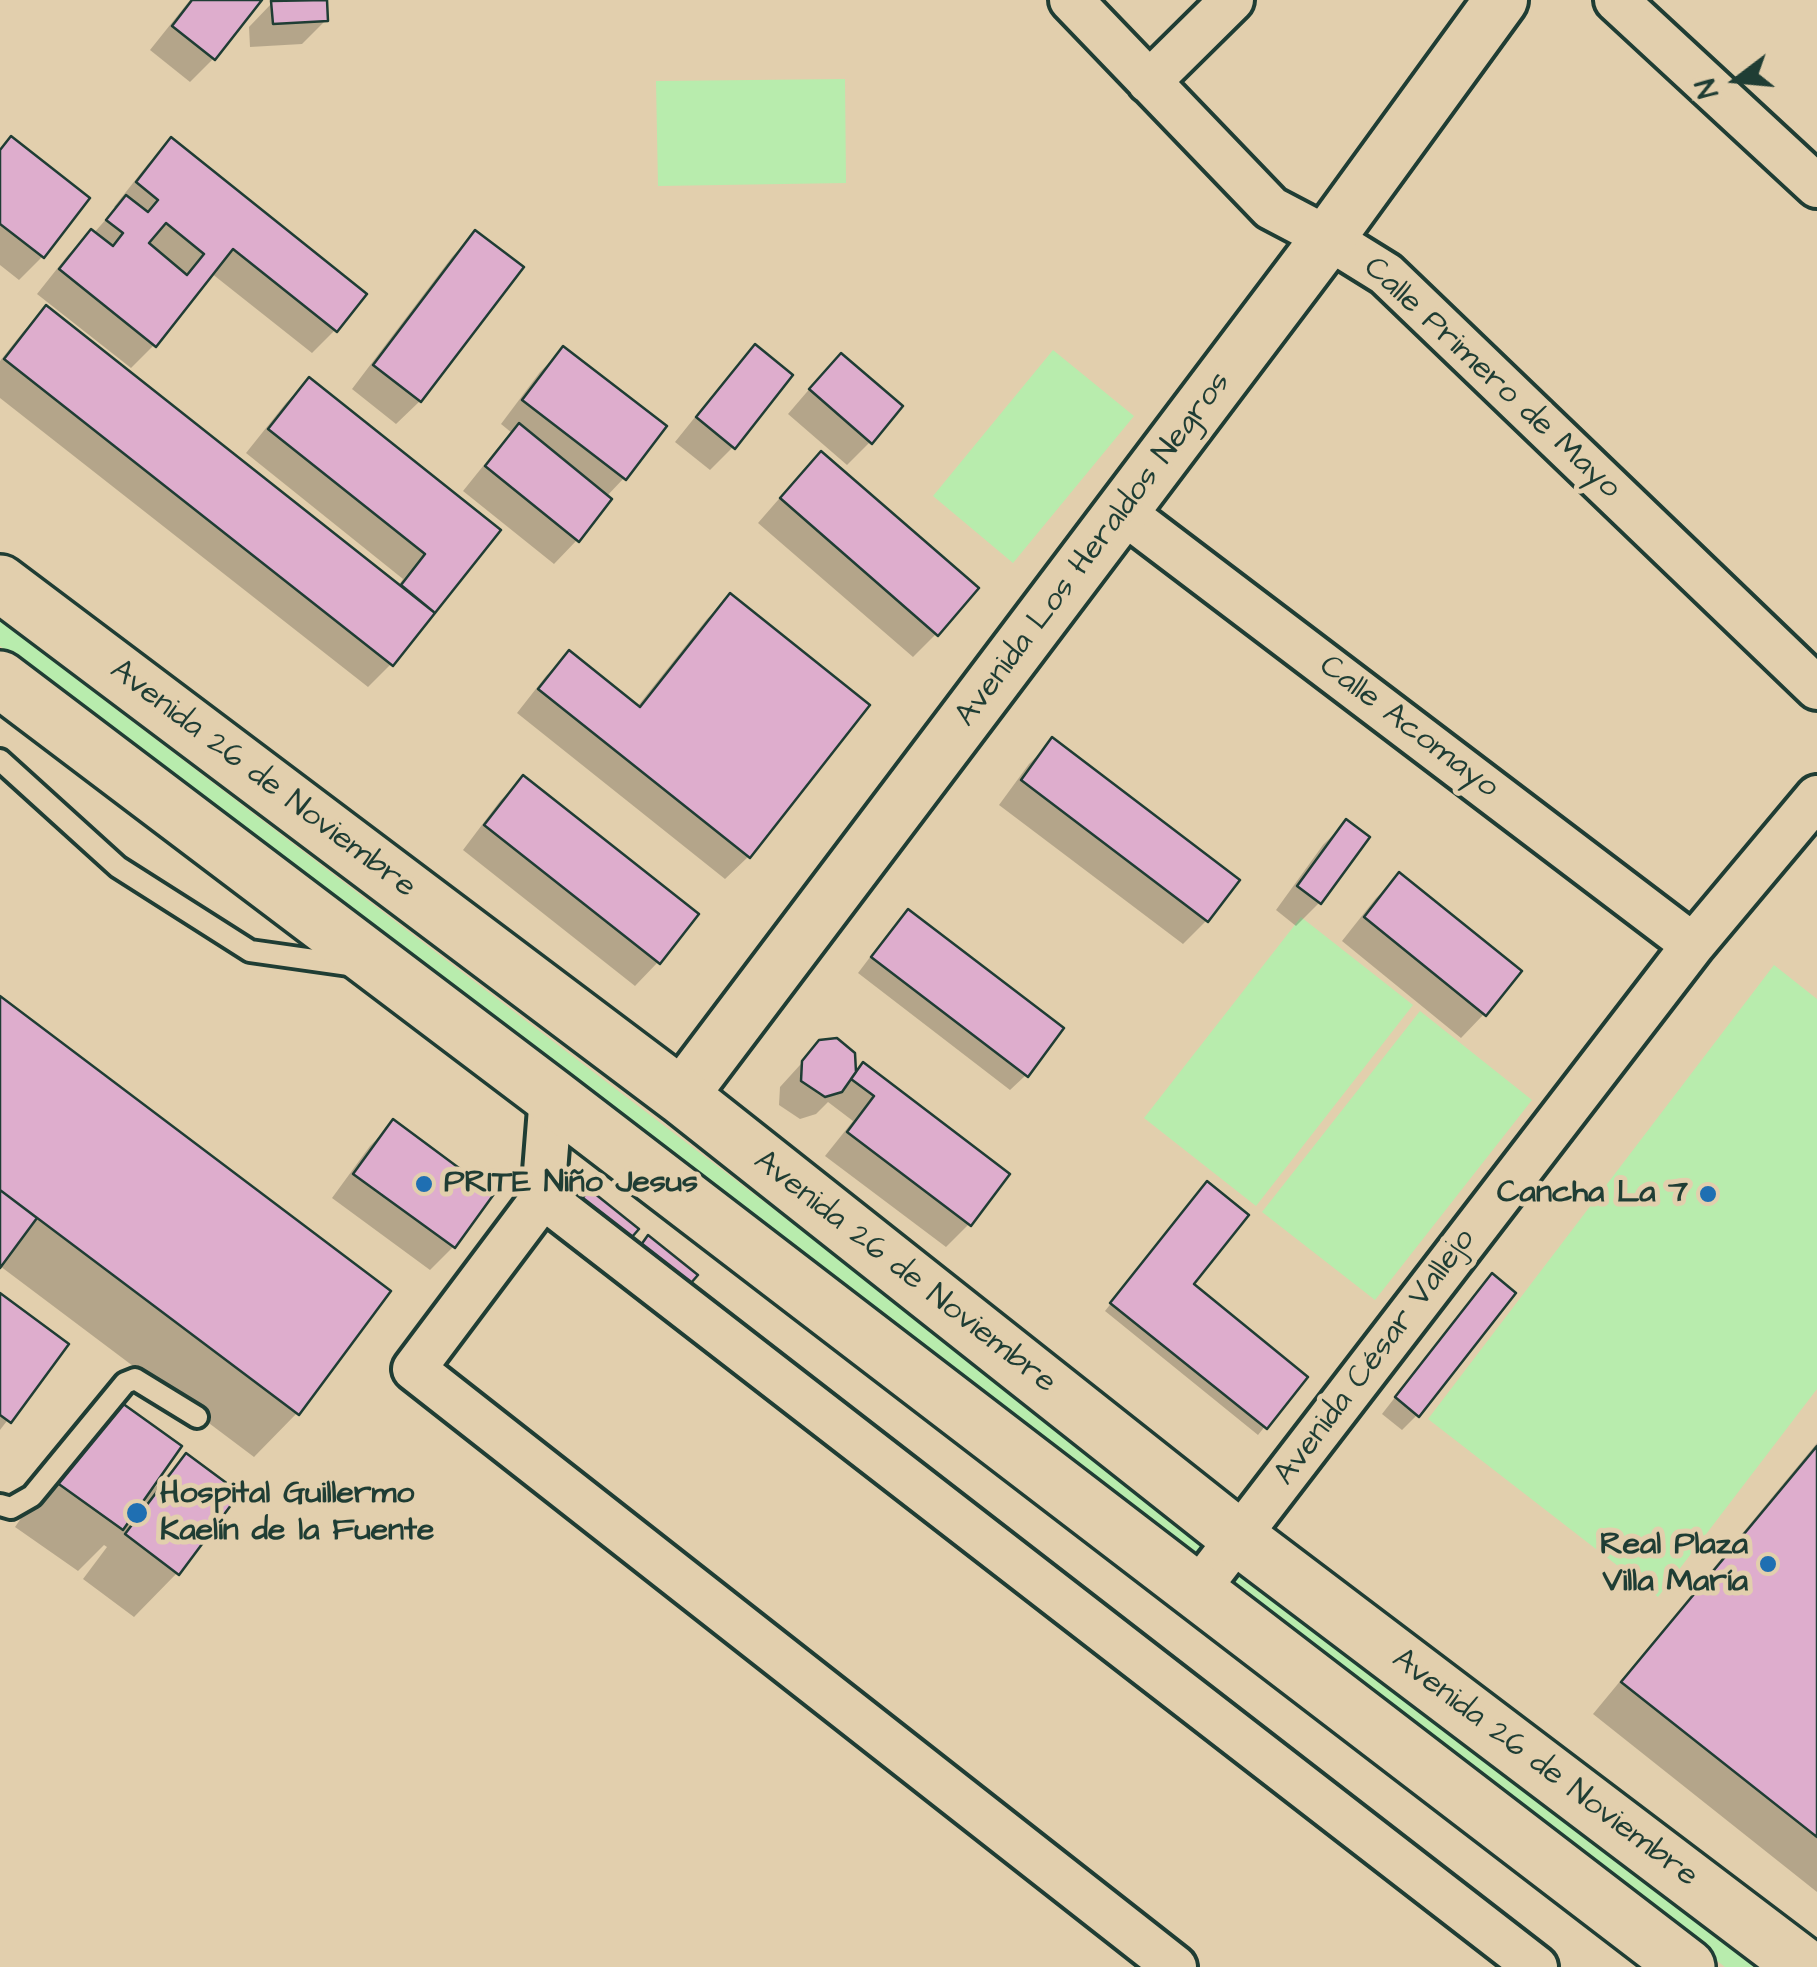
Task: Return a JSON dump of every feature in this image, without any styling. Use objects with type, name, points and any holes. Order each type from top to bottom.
[{"type":"main road","name":"Avenida 26 de Noviembre","points":[[0,583],[681,1096],[1239,1538],[1806,1967]]},
{"type":"main road","points":[[0,679],[388,971],[1687,1967]]},
{"type":"street","name":"Calle Primero de Mayo","points":[[1070,0],[1271,208],[1386,274],[1817,688]]},
{"type":"street","points":[[1149,82],[1232,0]]},
{"type":"street","name":"Avenida Los Heraldos Negros","points":[[681,1096],[1328,238],[1501,0]]},
{"type":"street","points":[[1616,0],[1817,186]]},
{"type":"street","name":"Calle Acomayo","points":[[1123,512],[1693,944]]},
{"type":"street","name":"Avenida César Vallejo","points":[[1197,1591],[1693,944],[1817,797]]},
{"type":"street","points":[[551,1096],[543,1197],[414,1369],[1176,1967]]},
{"type":"street","points":[[543,1197],[1536,1967]]},
{"type":"lane","points":[[0,760],[118,866],[250,950],[388,971]]},
{"type":"lane","points":[[0,1505],[11,1508],[32,1496],[124,1382],[134,1379],[197,1417]]},
{"type":"green space","points":[[845,79],[846,183],[658,186],[656,81]]},
{"type":"green space","points":[[1053,350],[1134,416],[1013,563],[933,496]]},
{"type":"green space","points":[[0,621],[1771,1967],[1725,1967],[0,646]]},
{"type":"green space","points":[[1301,917],[1413,1005],[1256,1206],[1144,1118]]},
{"type":"green space","name":"Cancha La 7","points":[[1774,965],[1817,999],[1817,1389],[1658,1597],[1428,1419]]},
{"type":"green space","points":[[1420,1011],[1532,1100],[1375,1300],[1262,1212]]},
{"type":"building","points":[[192,0],[262,0],[215,60],[172,26]]},
{"type":"building","points":[[327,0],[328,21],[273,24],[271,1]]},
{"type":"building","points":[[11,136],[90,198],[44,258],[0,224],[0,150]]},
{"type":"building","points":[[171,137],[367,294],[337,332],[233,249],[156,347],[59,269],[91,229],[113,246],[123,233],[106,220],[126,195],[148,212],[158,200],[136,182]],"holes":[[[166,223],[204,254],[187,275],[149,243]]]},
{"type":"building","points":[[475,230],[524,267],[421,402],[373,365]]},
{"type":"building","points":[[46,305],[435,613],[393,666],[4,359]]},
{"type":"building","points":[[755,344],[793,375],[735,449],[696,417]]},
{"type":"building","points":[[563,346],[667,426],[626,480],[522,400]]},
{"type":"building","points":[[841,353],[903,406],[872,444],[809,389]]},
{"type":"building","points":[[309,377],[501,530],[435,613],[401,585],[425,554],[268,429]]},
{"type":"building","points":[[519,423],[612,499],[579,542],[485,466]]},
{"type":"building","points":[[821,451],[979,588],[938,636],[780,498]]},
{"type":"building","points":[[730,593],[870,705],[750,858],[538,689],[569,650],[640,707]]},
{"type":"building","points":[[1052,737],[1240,880],[1208,922],[1021,780]]},
{"type":"building","points":[[523,775],[699,914],[660,964],[484,825]]},
{"type":"building","points":[[1346,819],[1370,837],[1321,904],[1297,886]]},
{"type":"building","points":[[1399,872],[1522,971],[1486,1016],[1364,917]]},
{"type":"building","points":[[908,909],[1064,1028],[1028,1077],[871,957]]},
{"type":"building","points":[[0,996],[391,1291],[299,1415],[0,1190]]},
{"type":"building","points":[[837,1038],[855,1053],[856,1072],[842,1092],[825,1097],[801,1081],[802,1061],[819,1040]]},
{"type":"building","points":[[863,1062],[1010,1174],[971,1226],[847,1132],[874,1096],[851,1079]]},
{"type":"building","name":"PRITE Niño Jesus","points":[[393,1119],[494,1194],[455,1248],[353,1174]]},
{"type":"building","points":[[1207,1181],[1249,1215],[1194,1284],[1308,1377],[1267,1429],[1110,1303]]},
{"type":"building","points":[[589,1189],[639,1229],[632,1237],[582,1199]]},
{"type":"building","points":[[0,1190],[37,1218],[0,1268]]},
{"type":"building","points":[[648,1235],[698,1275],[691,1283],[641,1245]]},
{"type":"building","points":[[1492,1273],[1516,1293],[1419,1417],[1395,1397]]},
{"type":"building","points":[[0,1293],[69,1344],[11,1423],[0,1415]]},
{"type":"building","points":[[115,1398],[182,1446],[123,1530],[56,1482]]},
{"type":"building","name":"Real Plaza Villa María","points":[[1817,1446],[1817,1837],[1621,1682]]},
{"type":"building","points":[[186,1453],[240,1493],[179,1575],[125,1534]]},
{"type":"place","name":"PRITE Niño Jesus","points":[[424,1184]]},
{"type":"place","name":"Cancha La 7","points":[[1708,1194]]},
{"type":"place","name":"Hospital Guillermo Kaelín de la Fuente","points":[[137,1513]]},
{"type":"place","name":"Real Plaza Villa María","points":[[1768,1564]]}]
